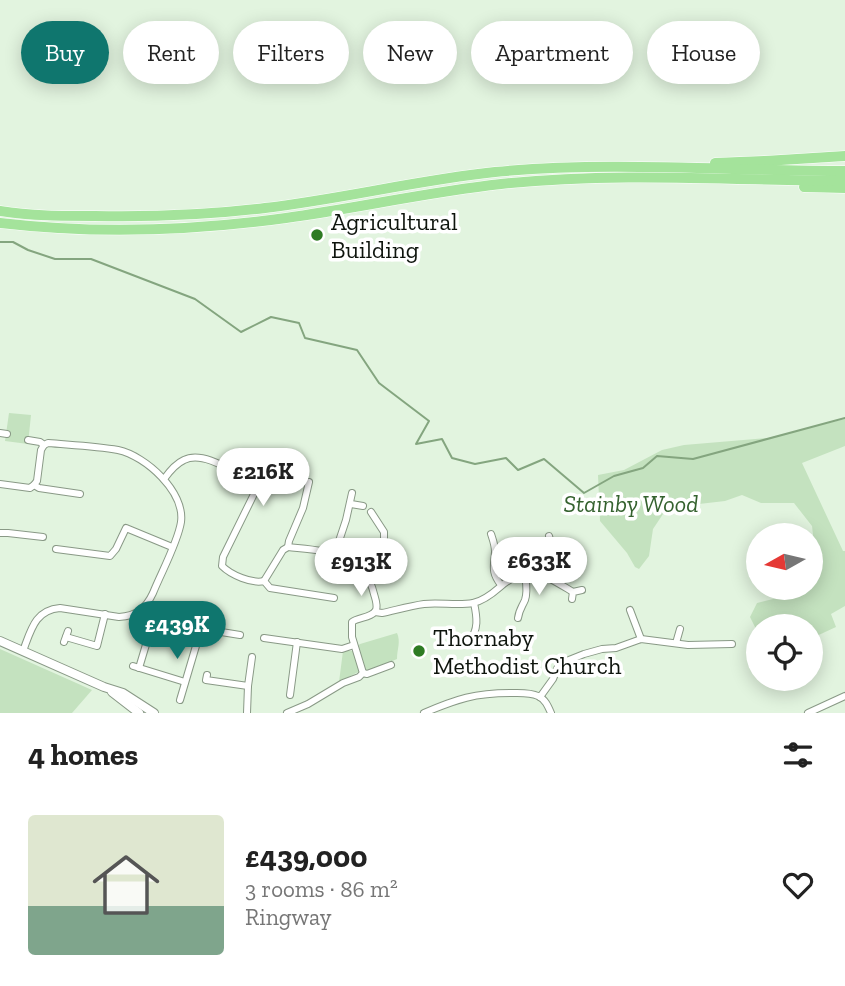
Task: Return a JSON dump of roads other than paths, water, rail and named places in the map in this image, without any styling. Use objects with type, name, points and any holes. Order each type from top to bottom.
[{"type":"highway","points":[[530,170],[565,163],[723,163],[845,156]]},
{"type":"highway","points":[[0,211],[82,216],[215,213],[277,206],[466,176],[530,170],[609,167],[845,172]]},
{"type":"highway","points":[[0,223],[67,229],[235,224],[328,212],[446,191],[512,183],[617,177],[828,181],[845,184]]},
{"type":"highway","points":[[580,179],[656,183],[845,184]]},
{"type":"street","points":[[28,440],[44,445]]},
{"type":"street","points":[[0,484],[30,488],[34,485],[37,481],[41,450],[48,443],[118,450],[131,454],[164,479],[180,502],[181,509],[178,532],[149,602],[143,609],[128,616],[51,609],[42,613],[35,622],[23,651]]},
{"type":"street","points":[[164,479],[184,460],[201,457],[251,481],[256,492],[221,562],[226,570],[255,583],[264,581],[283,550],[288,547],[346,556],[357,564],[372,584],[377,607],[375,612]]},
{"type":"street","points":[[34,485],[79,494]]},
{"type":"street","points":[[288,547],[303,508],[306,487]]},
{"type":"street","points":[[335,553],[352,493]]},
{"type":"street","points":[[351,504],[363,506]]},
{"type":"street","points":[[372,512],[375,524],[384,532],[386,565]]},
{"type":"street","points":[[56,549],[110,555],[116,549],[130,518]]},
{"type":"street","points":[[126,528],[172,547]]},
{"type":"street","points":[[0,533],[43,537]]},
{"type":"street","points":[[491,534],[495,578],[502,585]]},
{"type":"street","points":[[545,575],[551,558],[549,536]]},
{"type":"street","points":[[367,576],[396,562]]},
{"type":"street","points":[[518,618],[516,608],[525,600],[527,590],[526,574]]},
{"type":"street","points":[[363,673],[354,645],[352,622],[355,619],[375,612],[382,613],[426,603],[474,603],[493,594],[515,577],[526,574],[545,575],[572,595],[582,590]]},
{"type":"street","points":[[264,581],[270,587],[334,597]]},
{"type":"street","points":[[326,596],[327,588]]},
{"type":"street","points":[[469,641],[477,636],[474,603]]},
{"type":"street","points":[[143,609],[159,622],[240,635]]},
{"type":"street","points":[[630,610],[641,639]]},
{"type":"street","points":[[66,637],[97,646],[106,614]]},
{"type":"street","points":[[633,618],[643,615]]},
{"type":"street","points":[[180,700],[201,629]]},
{"type":"street","points":[[677,643],[680,629]]},
{"type":"street","points":[[723,634],[723,645]]},
{"type":"street","points":[[148,638],[136,667],[185,682]]},
{"type":"street","points":[[264,638],[342,649],[354,645]]},
{"type":"street","points":[[540,697],[553,679],[559,664],[602,649],[616,648],[641,639],[732,645]]},
{"type":"street","points":[[0,641],[123,693],[154,713]]},
{"type":"street","points":[[290,695],[297,642]]},
{"type":"street","points":[[247,713],[252,657]]},
{"type":"street","points":[[287,713],[363,673],[391,665]]},
{"type":"street","points":[[207,675],[206,680],[248,686]]},
{"type":"street","points":[[107,688],[139,713]]},
{"type":"street","points":[[424,713],[463,697],[522,693],[540,697],[546,702],[551,713]]},
{"type":"street","points":[[808,713],[822,710],[845,696]]},
{"type":"waterway","points":[[0,242],[13,242],[55,259],[91,259],[195,299],[241,332],[271,317],[299,323],[305,338],[357,350],[379,383],[429,421],[416,444],[442,439],[452,458],[475,464],[506,458],[518,470],[544,459],[584,493],[614,476],[643,468],[657,456],[693,459],[845,418]]},
{"type":"place","name":"Agricultural Building","points":[[317,235]]},
{"type":"place","name":"Thornaby Methodist Church","points":[[419,651]]},
{"type":"park label","name":"Stainby Wood","points":[[631,503]]}]
